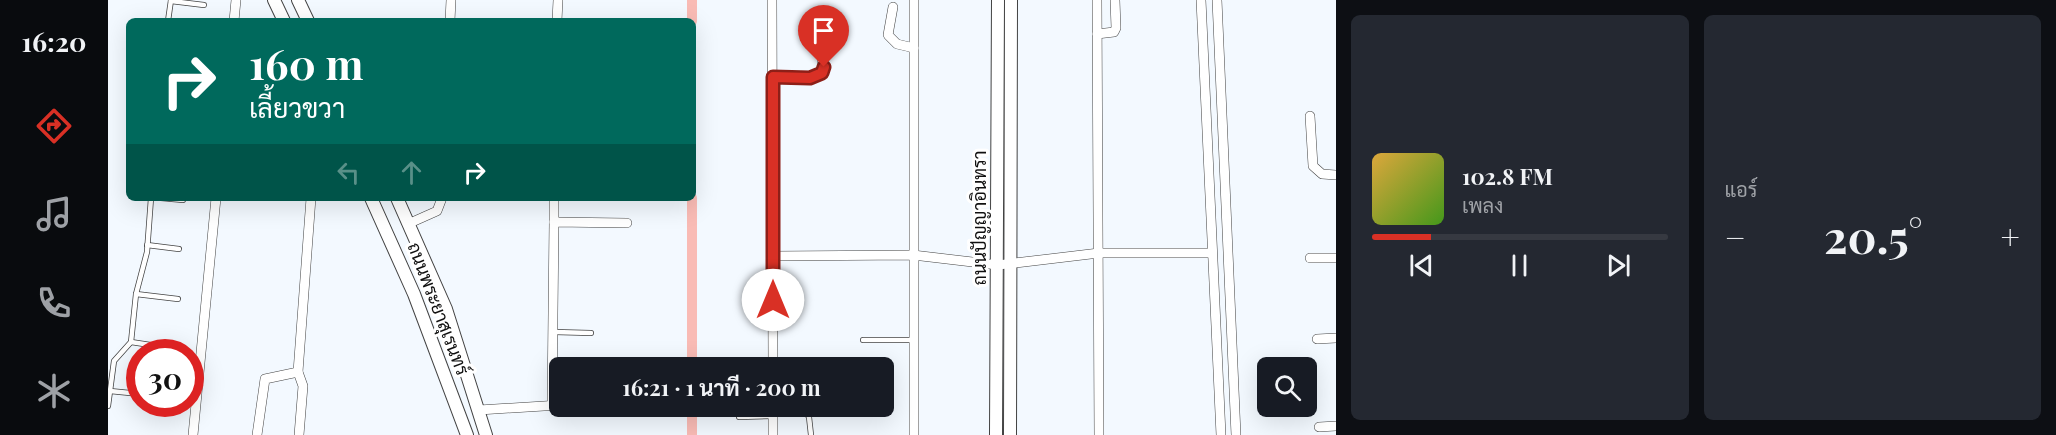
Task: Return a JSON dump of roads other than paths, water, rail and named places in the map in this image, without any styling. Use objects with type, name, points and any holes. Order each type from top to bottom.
[{"type":"street","points":[[234,18],[236,0]]},
{"type":"street","points":[[274,0],[283,18]]},
{"type":"street","points":[[298,0],[307,18]]},
{"type":"street","points":[[450,18],[452,0]]},
{"type":"street","points":[[557,18],[558,0]]},
{"type":"street","points":[[772,0],[773,357]]},
{"type":"street","points":[[914,0],[914,435]]},
{"type":"street","name":"ถนนปัญญาอินทรา","points":[[998,0],[1010,435]]},
{"type":"street","name":"ถนนปัญญาอินทรา","points":[[996,435],[1004,264],[1011,0]]},
{"type":"street","points":[[1097,0],[1099,435]]},
{"type":"street","points":[[1097,34],[1108,34],[1116,28],[1115,0]]},
{"type":"street","points":[[1201,0],[1221,435]]},
{"type":"street","points":[[1217,0],[1236,435]]},
{"type":"street","points":[[893,8],[888,35],[897,44],[914,48]]},
{"type":"street","points":[[773,77],[817,76],[822,73],[822,59]]},
{"type":"street","points":[[1310,116],[1313,166],[1322,174],[1336,175]]},
{"type":"street","points":[[193,435],[216,201]]},
{"type":"street","points":[[299,435],[303,386],[298,372],[311,201]]},
{"type":"street","name":"ถนนพระยาสุเรนทร์","points":[[372,201],[414,294],[466,435]]},
{"type":"street","name":"ถนนพระยาสุเรนทร์","points":[[399,201],[446,309],[486,435]]},
{"type":"street","points":[[410,223],[437,211],[441,201]]},
{"type":"street","points":[[554,201],[555,357]]},
{"type":"street","points":[[554,222],[627,223]]},
{"type":"street","points":[[1212,242],[1228,242]]},
{"type":"street","points":[[773,256],[913,255],[1004,264],[1099,253],[1212,253]]},
{"type":"street","points":[[1310,258],[1336,258]]},
{"type":"street","points":[[1213,268],[1229,267]]},
{"type":"street","points":[[1317,339],[1336,338]]},
{"type":"street","points":[[257,435],[265,380],[298,372]]},
{"type":"street","points":[[479,410],[549,405]]},
{"type":"street","points":[[773,417],[773,435]]},
{"type":"street","points":[[1319,427],[1336,426]]},
{"type":"lane","points":[[168,18],[171,0],[204,5]]},
{"type":"lane","points":[[131,339],[136,294],[147,244],[151,201]]},
{"type":"lane","points":[[147,244],[179,249]]},
{"type":"lane","points":[[136,294],[178,299]]},
{"type":"lane","points":[[554,332],[591,333]]},
{"type":"lane","points":[[863,340],[914,340]]},
{"type":"lane","points":[[108,406],[114,361],[126,348]]},
{"type":"lane","points":[[110,391],[126,393]]},
{"type":"lane","points":[[809,417],[811,435]]},
{"type":"waterway","points":[[692,0],[692,18]]},
{"type":"waterway","points":[[692,201],[692,357]]},
{"type":"waterway","points":[[692,417],[692,435]]}]
